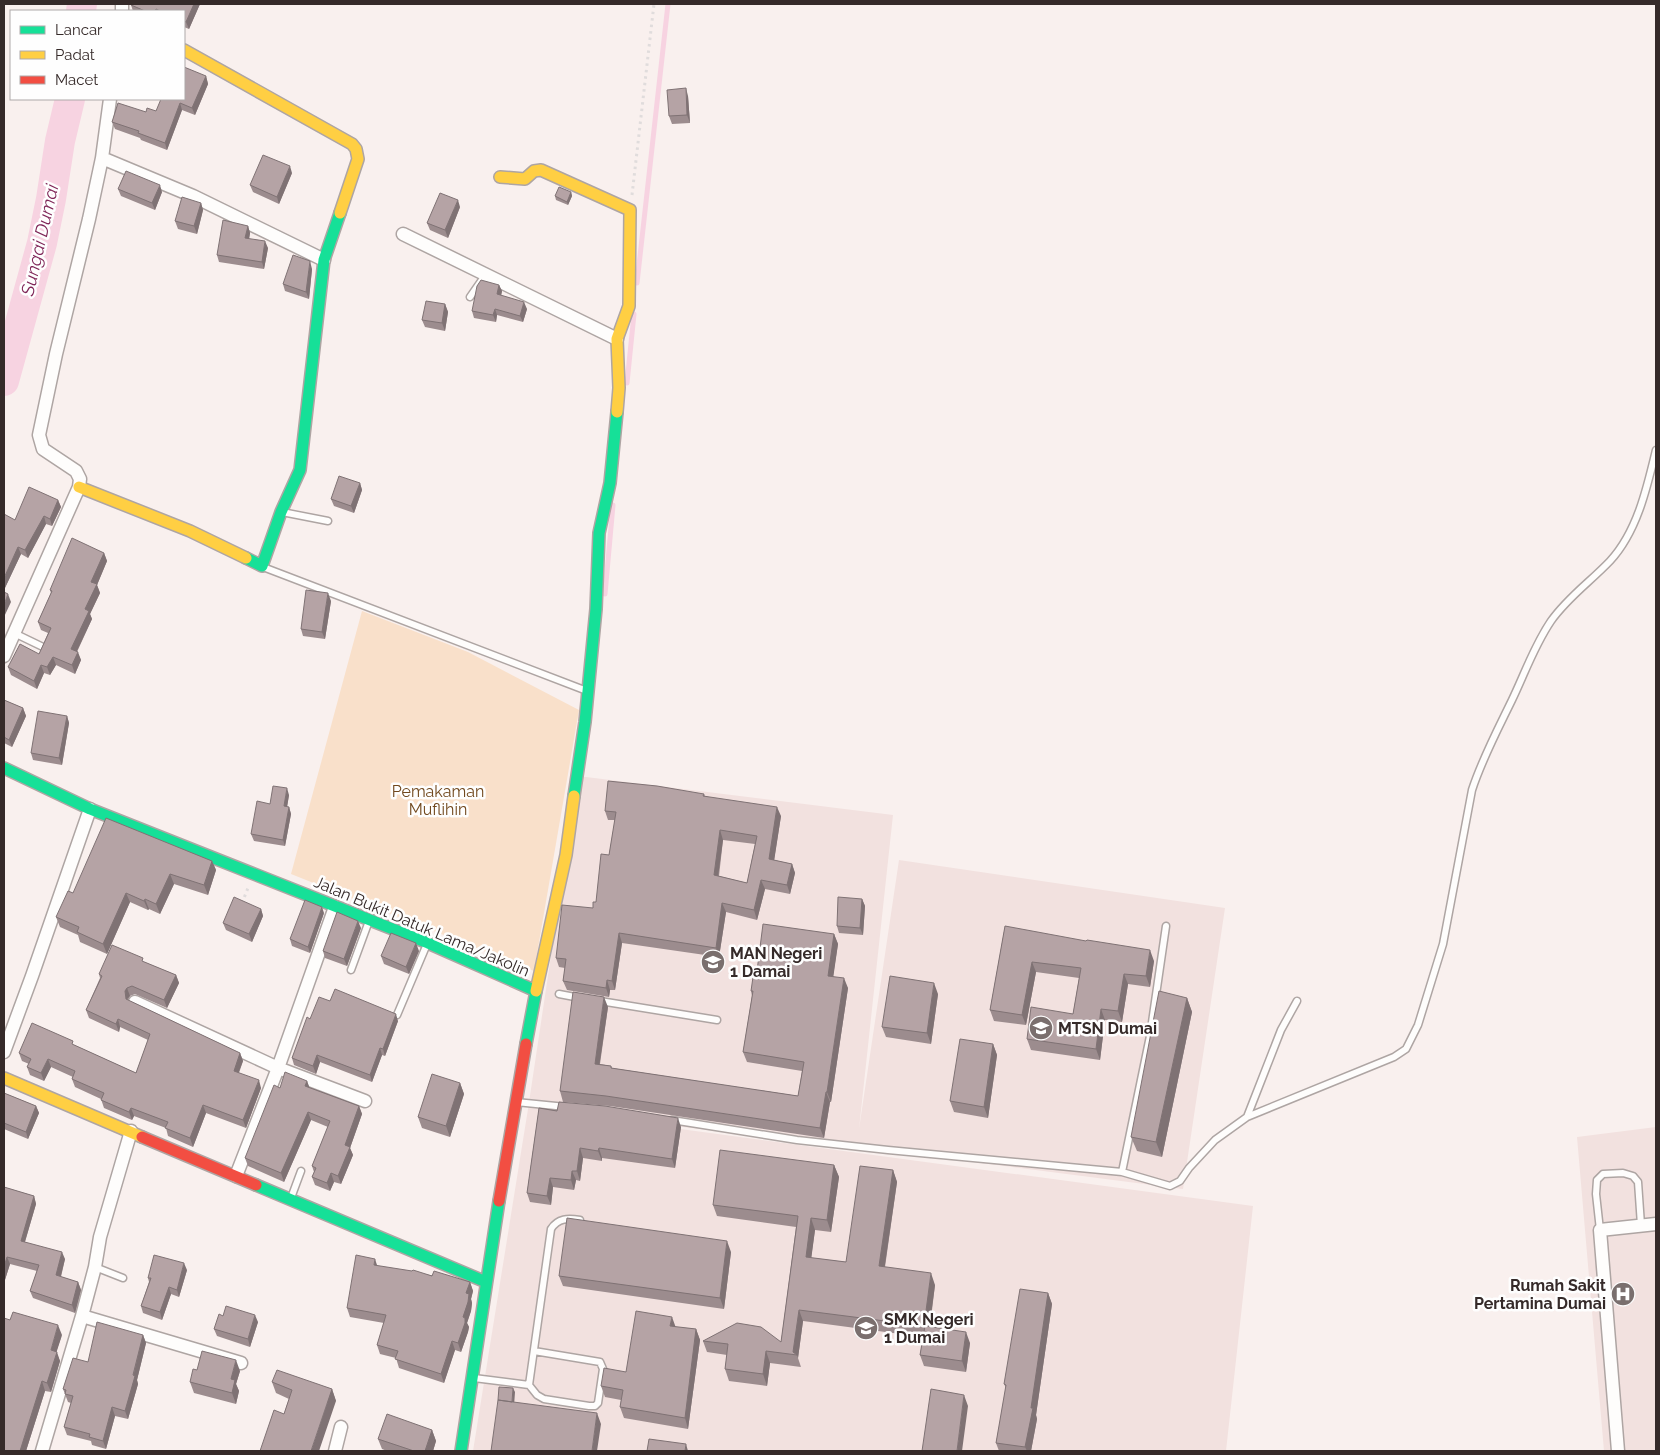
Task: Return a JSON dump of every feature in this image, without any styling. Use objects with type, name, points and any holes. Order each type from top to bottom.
[{"type":"street","points":[[79,487],[190,531],[262,566],[281,512],[300,470],[324,260],[358,159],[358,152],[356,146],[350,142],[185,51]]},
{"type":"street","points":[[4,656],[81,482],[79,474],[43,449],[39,435],[102,158],[110,100]]},
{"type":"street","points":[[102,158],[193,196],[324,260]]},
{"type":"street","points":[[500,177],[520,180],[525,179],[537,169],[541,170],[630,210],[629,306],[617,339],[619,388],[610,483],[599,533],[596,609],[588,692],[566,856],[540,991]]},
{"type":"street","points":[[404,234],[617,339]]},
{"type":"street","name":"Jalan Bukit Datuk Lama/Jakolin","points":[[4,768],[90,809],[428,943],[540,991],[514,1102],[461,1451]]},
{"type":"street","points":[[4,1052],[90,809]]},
{"type":"street","points":[[236,1176],[278,1068],[335,907]]},
{"type":"street","points":[[135,1002],[278,1068],[365,1101]]},
{"type":"street","points":[[4,1078],[486,1282]]},
{"type":"street","points":[[42,1451],[82,1316],[95,1267],[100,1237],[131,1131]]},
{"type":"street","points":[[1618,1451],[1600,1230],[1656,1224]]},
{"type":"street","points":[[82,1316],[241,1364]]},
{"type":"street","points":[[334,1451],[340,1427]]},
{"type":"lane","points":[[470,298],[486,274]]},
{"type":"lane","points":[[666,1119],[806,1141],[1122,1172],[1172,1186],[1180,1181],[1189,1168],[1215,1140],[1247,1118],[1394,1058],[1409,1044],[1418,1025],[1443,944],[1472,790],[1478,770],[1514,696],[1534,648],[1569,599],[1609,562],[1632,528],[1643,499],[1656,450]]},
{"type":"lane","points":[[281,512],[328,521]]},
{"type":"lane","points":[[262,566],[588,692]]},
{"type":"lane","points":[[14,633],[43,647]]},
{"type":"lane","points":[[351,970],[370,920]]},
{"type":"lane","points":[[1122,1172],[1150,1036],[1166,926]]},
{"type":"lane","points":[[397,1015],[428,943]]},
{"type":"lane","points":[[559,994],[717,1020]]},
{"type":"lane","points":[[1247,1118],[1281,1030],[1297,1001]]},
{"type":"lane","points":[[514,1102],[571,1107]]},
{"type":"lane","points":[[291,1199],[301,1172]]},
{"type":"lane","points":[[1600,1230],[1596,1194],[1597,1180],[1603,1174],[1623,1173],[1633,1176],[1638,1182],[1642,1225]]},
{"type":"lane","points":[[529,1385],[551,1229],[554,1224],[564,1219],[588,1222]]},
{"type":"lane","points":[[95,1267],[123,1278]]},
{"type":"lane","points":[[473,1378],[529,1385],[537,1395],[544,1399],[589,1406],[595,1406],[598,1403],[603,1369],[600,1362],[534,1351]]},
{"type":"path","points":[[630,210],[654,4]]},
{"type":"shaded area","points":[[578,776],[893,815],[859,1129],[899,860],[1225,908],[1183,1189],[857,1147],[569,1114],[1253,1206],[1226,1451],[473,1451],[528,1109]]},
{"type":"shaded area","name":"Rumah Sakit Pertamina Dumai","points":[[1656,1127],[1656,1451],[1604,1451],[1577,1137]]},
{"type":"green space","name":"Pemakaman Muflihin","points":[[362,611],[468,652],[579,710],[534,971],[291,874]]},
{"type":"building","points":[[194,4],[186,22],[185,10],[143,10],[131,5]]},
{"type":"building","points":[[185,67],[206,76],[192,108],[180,103],[165,143],[138,133],[139,131],[112,122],[118,103],[146,112],[147,108],[156,111],[161,100],[185,100]]},
{"type":"building","points":[[686,88],[687,115],[669,116],[667,90]]},
{"type":"building","points":[[263,155],[290,166],[277,197],[250,185]]},
{"type":"building","points":[[126,171],[160,185],[152,203],[118,189]]},
{"type":"building","points":[[559,187],[571,192],[567,202],[555,196]]},
{"type":"building","points":[[440,193],[458,200],[445,230],[427,223]]},
{"type":"building","points":[[182,197],[201,203],[194,226],[175,221]]},
{"type":"building","points":[[223,220],[248,226],[245,238],[265,241],[262,262],[217,255]]},
{"type":"building","points":[[293,255],[310,261],[306,292],[283,284]]},
{"type":"building","points":[[481,280],[499,285],[497,294],[524,302],[520,316],[495,309],[493,315],[472,311],[477,286]]},
{"type":"building","points":[[426,301],[445,304],[442,323],[422,320]]},
{"type":"building","points":[[339,476],[360,483],[351,506],[331,499]]},
{"type":"building","points":[[29,487],[58,500],[50,519],[44,516],[25,550],[18,547],[4,578],[4,514],[15,520]]},
{"type":"building","points":[[72,538],[104,553],[91,582],[97,584],[85,609],[89,611],[71,649],[78,652],[72,665],[53,657],[47,667],[41,665],[34,681],[8,667],[20,644],[39,654],[51,628],[38,622]]},
{"type":"building","points":[[306,590],[328,593],[322,632],[301,629]]},
{"type":"building","points":[[4,592],[8,594],[4,605]]},
{"type":"building","points":[[4,700],[23,708],[9,740],[4,737]]},
{"type":"building","points":[[38,711],[67,716],[59,758],[31,753]]},
{"type":"building","points":[[608,781],[657,786],[704,794],[703,796],[777,807],[769,859],[792,864],[787,885],[761,880],[754,910],[722,903],[716,948],[619,933],[612,981],[607,980],[606,988],[563,981],[566,959],[556,958],[562,905],[593,908],[593,902],[596,902],[601,854],[609,855],[616,812],[605,811]],"holes":[[[720,830],[757,836],[747,883],[714,875]]]},
{"type":"building","points":[[273,786],[287,788],[284,806],[289,807],[283,840],[251,834],[257,801],[270,804]]},
{"type":"building","points":[[106,818],[212,861],[204,885],[170,874],[156,904],[126,893],[103,944],[77,932],[79,927],[56,917],[68,891],[73,893]]},
{"type":"building","points":[[234,897],[261,909],[249,934],[223,923]]},
{"type":"building","points":[[838,897],[862,899],[860,928],[837,926]]},
{"type":"building","points":[[305,900],[322,907],[308,947],[290,939]]},
{"type":"building","points":[[337,912],[358,921],[344,959],[323,951]]},
{"type":"building","points":[[763,924],[834,934],[828,976],[844,978],[820,1128],[606,1096],[560,1091],[573,992],[604,997],[595,1064],[798,1096],[804,1062],[743,1052],[753,991],[751,991],[754,970],[757,971]]},
{"type":"building","points":[[1005,926],[1086,941],[1150,950],[1146,976],[1124,974],[1118,1011],[1101,1009],[1096,1049],[1027,1039],[1031,1007],[1073,1014],[1081,968],[1032,962],[1022,1015],[990,1010]]},
{"type":"building","points":[[391,933],[416,943],[406,967],[381,956]]},
{"type":"building","points":[[112,945],[143,958],[142,961],[176,975],[164,1000],[132,986],[125,991],[126,999],[240,1053],[234,1071],[259,1080],[243,1120],[203,1105],[190,1138],[165,1128],[168,1122],[131,1108],[129,1112],[101,1100],[104,1093],[72,1079],[75,1071],[48,1059],[41,1073],[27,1067],[31,1059],[19,1053],[32,1023],[73,1041],[72,1044],[136,1073],[150,1034],[118,1019],[116,1024],[86,1010],[102,976],[99,974]]},
{"type":"building","points":[[890,976],[934,983],[927,1033],[882,1027]]},
{"type":"building","points":[[335,989],[396,1014],[383,1049],[380,1048],[370,1075],[317,1055],[313,1066],[292,1058],[307,1017],[310,1019],[319,997],[330,1001]]},
{"type":"building","points":[[1159,991],[1187,998],[1156,1142],[1131,1137]]},
{"type":"building","points":[[960,1039],[993,1044],[984,1107],[950,1101]]},
{"type":"building","points":[[285,1072],[307,1081],[305,1086],[359,1106],[345,1145],[350,1147],[338,1176],[331,1173],[327,1183],[312,1177],[316,1168],[312,1166],[330,1121],[308,1112],[281,1173],[245,1158],[274,1085],[280,1088]]},
{"type":"building","points":[[432,1074],[460,1083],[446,1126],[418,1117]]},
{"type":"building","points":[[4,1093],[36,1106],[26,1132],[4,1123]]},
{"type":"building","points":[[559,1102],[605,1106],[678,1118],[672,1159],[599,1148],[598,1151],[580,1148],[577,1171],[572,1171],[571,1180],[550,1178],[547,1196],[527,1193],[539,1108],[557,1111]]},
{"type":"building","points":[[720,1150],[834,1165],[827,1220],[811,1218],[806,1257],[846,1262],[860,1166],[893,1170],[879,1266],[931,1273],[924,1326],[799,1310],[793,1352],[797,1355],[766,1351],[763,1374],[725,1369],[728,1344],[703,1341],[737,1323],[761,1327],[781,1342],[798,1216],[713,1205]]},
{"type":"building","points":[[4,1187],[34,1196],[21,1241],[62,1252],[56,1275],[78,1282],[72,1305],[30,1291],[39,1265],[7,1257],[4,1267]]},
{"type":"building","points":[[567,1218],[727,1241],[720,1298],[559,1276]]},
{"type":"building","points":[[154,1255],[184,1263],[177,1290],[169,1287],[160,1312],[141,1306],[151,1278],[148,1278]]},
{"type":"building","points":[[356,1255],[375,1259],[374,1265],[413,1270],[432,1276],[434,1271],[470,1282],[466,1293],[469,1294],[468,1302],[463,1317],[465,1318],[465,1323],[458,1343],[452,1341],[441,1374],[395,1359],[398,1351],[377,1345],[386,1315],[347,1308]]},
{"type":"building","points":[[1020,1289],[1048,1293],[1031,1408],[1033,1408],[1025,1447],[996,1443]]},
{"type":"building","points":[[226,1306],[255,1315],[248,1339],[214,1329],[219,1314],[223,1316]]},
{"type":"building","points":[[636,1311],[672,1317],[670,1326],[696,1329],[685,1418],[620,1407],[623,1390],[601,1386],[604,1368],[626,1372]]},
{"type":"building","points":[[13,1312],[58,1325],[51,1350],[57,1352],[47,1383],[42,1381],[20,1451],[4,1451],[4,1318],[10,1320]]},
{"type":"building","points":[[97,1322],[143,1335],[133,1375],[135,1376],[125,1411],[112,1407],[103,1441],[89,1437],[90,1434],[64,1427],[73,1396],[65,1394],[66,1390],[63,1389],[73,1358],[88,1362]]},
{"type":"building","points":[[925,1326],[966,1332],[962,1361],[920,1355]]},
{"type":"building","points":[[202,1351],[236,1360],[231,1379],[235,1380],[232,1393],[190,1382],[193,1369],[197,1370]]},
{"type":"building","points":[[277,1370],[332,1389],[311,1451],[260,1451],[274,1410],[284,1414],[292,1390],[272,1382]]},
{"type":"building","points":[[499,1387],[513,1388],[512,1402],[498,1400]]},
{"type":"building","points":[[931,1389],[964,1395],[957,1451],[922,1451]]},
{"type":"building","points":[[498,1400],[597,1413],[592,1451],[491,1451]]},
{"type":"building","points":[[387,1414],[432,1430],[425,1451],[414,1451],[378,1439]]},
{"type":"building","points":[[649,1439],[686,1444],[685,1451],[647,1451]]},
{"type":"waterway","name":"Sungai Dumai","points":[[81,10],[82,4]]},
{"type":"waterway","points":[[637,283],[668,4]]},
{"type":"waterway","name":"Sungai Dumai","points":[[4,381],[42,243],[60,141],[70,100]]},
{"type":"waterway","points":[[627,383],[634,314]]},
{"type":"waterway","points":[[605,594],[613,505]]},
{"type":"traffic: fast","points":[[246,558],[262,566],[281,512],[300,470],[324,260],[340,213]]},
{"type":"traffic: fast","points":[[574,796],[585,722],[596,609],[599,533],[610,483],[617,412]]},
{"type":"traffic: fast","points":[[4,768],[90,809],[428,943],[536,991],[526,1044]]},
{"type":"traffic: fast","points":[[256,1185],[486,1282]]},
{"type":"traffic: fast","points":[[461,1451],[499,1201]]},
{"type":"traffic: slow","points":[[185,51],[352,144],[356,149],[358,159],[340,213]]},
{"type":"traffic: slow","points":[[500,177],[525,179],[534,171],[541,170],[630,210],[629,306],[617,339],[619,388],[617,412]]},
{"type":"traffic: slow","points":[[79,487],[190,531],[246,558]]},
{"type":"traffic: slow","points":[[536,991],[566,855],[574,796]]},
{"type":"traffic: slow","points":[[4,1078],[142,1137]]},
{"type":"traffic: jam","points":[[499,1201],[526,1044]]},
{"type":"traffic: jam","points":[[142,1137],[256,1185]]},
{"type":"place","name":"MAN Negeri 1 Damai","points":[[713,962]]},
{"type":"place","name":"MTSN Dumai","points":[[1041,1028]]},
{"type":"place","name":"Rumah Sakit Pertamina Dumai","points":[[1623,1294]]},
{"type":"place","name":"SMK Negeri 1 Dumai","points":[[866,1328]]}]
